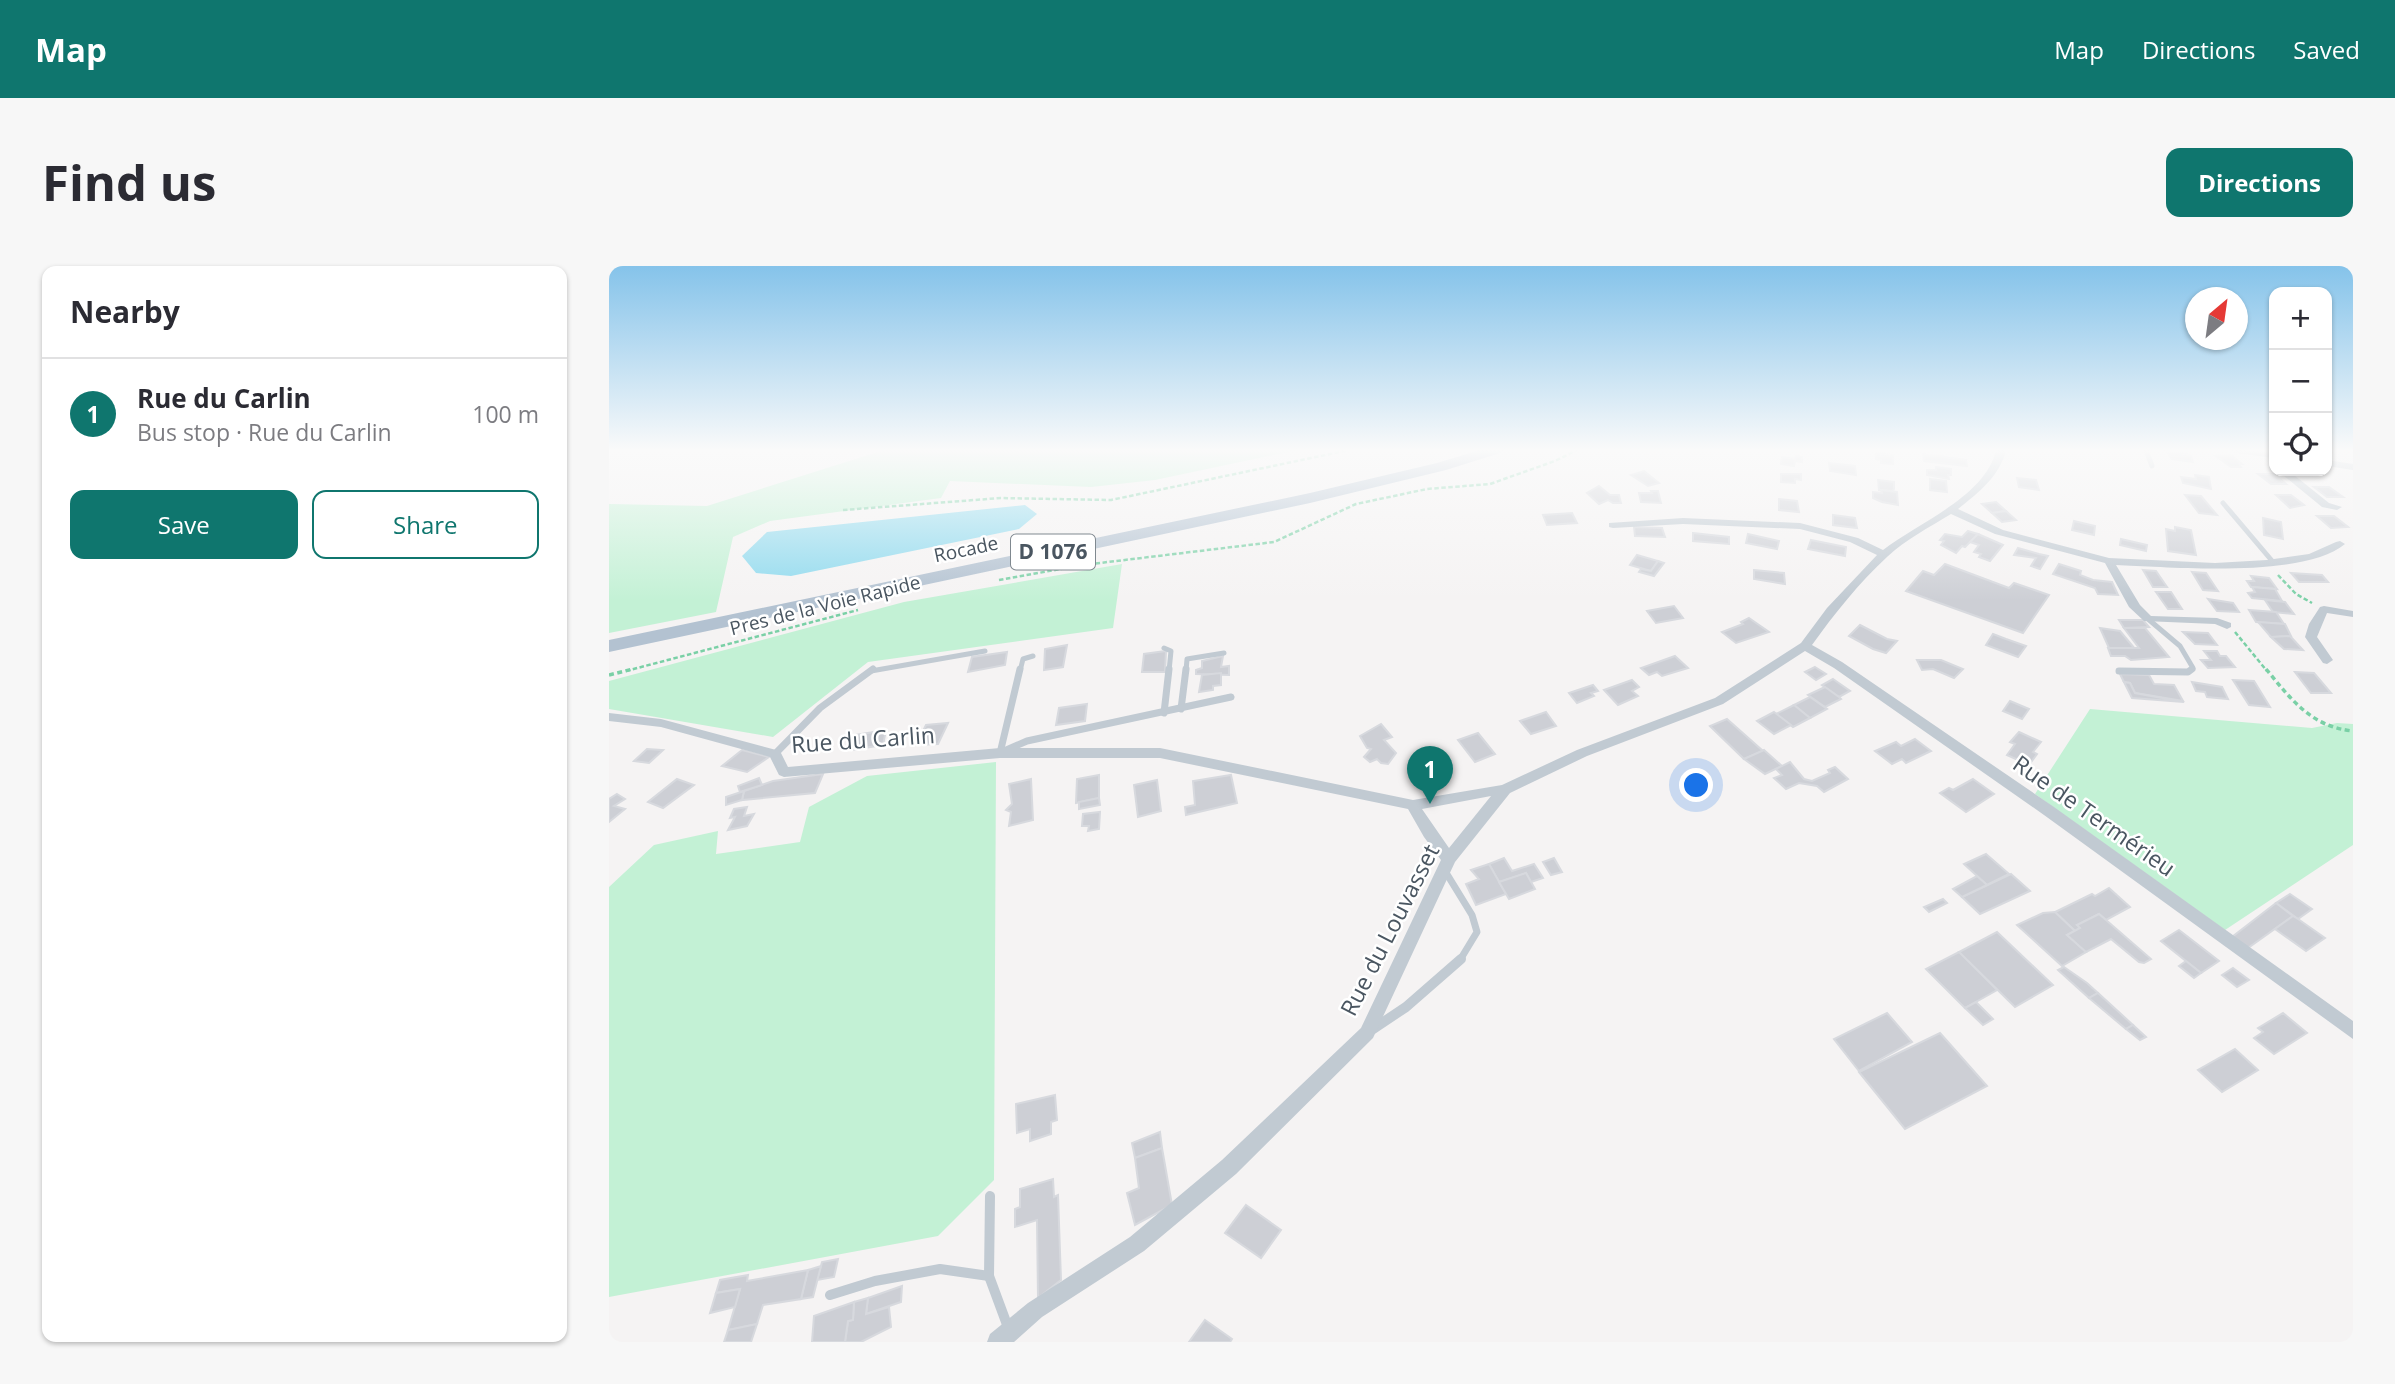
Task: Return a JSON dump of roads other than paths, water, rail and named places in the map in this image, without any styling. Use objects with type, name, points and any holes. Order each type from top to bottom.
[{"type":"main road","name":"Rocade","points":[[609,646],[1297,500]]},
{"type":"street","name":"Rue du Louvasset","points":[[1003,1337],[1035,1310],[1137,1244],[1229,1167],[1367,1033],[1447,865],[1505,789],[1582,753],[1719,701],[1805,646],[1831,610],[1884,554],[1962,500]]},
{"type":"street","points":[[2320,500],[2326,505],[2337,507]]},
{"type":"street","points":[[1951,510],[1999,532],[2109,561],[2215,566],[2270,562],[2311,557],[2340,544]]},
{"type":"street","points":[[1613,525],[1683,522],[1800,526],[1842,536],[1884,554]]},
{"type":"street","points":[[2109,561],[2135,607],[2148,619],[2217,621],[2227,625]]},
{"type":"street","points":[[2327,660],[2312,637],[2315,624],[2324,609],[2353,614]]},
{"type":"street","name":"Rue de Termérieu","points":[[1805,646],[1838,665],[2049,811],[2353,1031]]},
{"type":"street","name":"Rue du Carlin","points":[[609,717],[661,723],[775,754],[784,772],[1000,753],[1160,753],[1413,805],[1505,789]]},
{"type":"street","points":[[1413,805],[1447,865]]},
{"type":"lane","points":[[2224,503],[2270,562]]},
{"type":"lane","points":[[2119,671],[2188,672],[2193,668],[2189,654],[2180,643],[2148,619]]},
{"type":"lane","points":[[1164,648],[1171,651],[1164,713]]},
{"type":"lane","points":[[775,754],[820,708],[874,668],[985,651]]},
{"type":"lane","points":[[1181,709],[1187,659],[1224,653]]},
{"type":"lane","points":[[1000,753],[1023,659],[1033,656]]},
{"type":"lane","points":[[1000,753],[1027,741],[1231,697]]},
{"type":"lane","points":[[1367,1033],[1406,1007],[1458,964],[1476,932],[1472,915],[1447,865]]},
{"type":"lane","points":[[990,1196],[989,1276],[1003,1337]]},
{"type":"lane","points":[[830,1295],[875,1281],[940,1269],[989,1276]]},
{"type":"water","points":[[1025,505],[1037,514],[1019,529],[791,576],[756,573],[742,556],[767,532]]},
{"type":"place","name":"Rue du Carlin","points":[[1430,804]]}]
